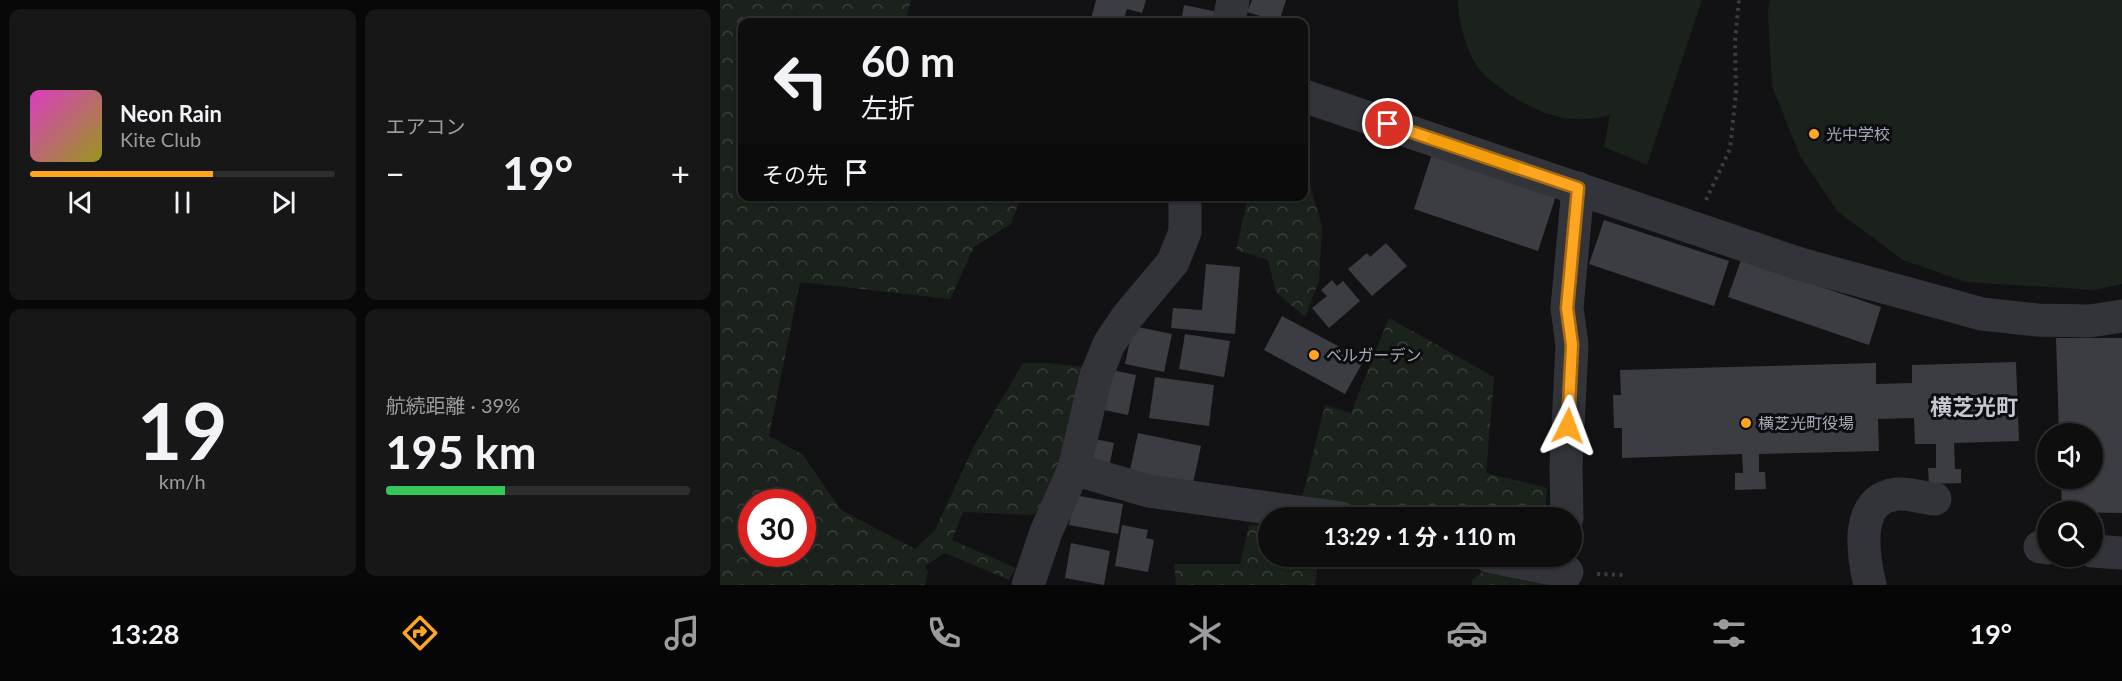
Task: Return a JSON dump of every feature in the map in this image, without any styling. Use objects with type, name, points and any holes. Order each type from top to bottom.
[{"type":"street","points":[[1230,18],[1233,0]]},
{"type":"street","points":[[1308,97],[1800,264],[1982,314],[2037,320],[2090,321],[2122,315]]},
{"type":"street","points":[[1567,507],[1566,466],[1572,345],[1567,308],[1578,188]]},
{"type":"street","points":[[1028,585],[1046,532],[1074,469],[1096,376],[1109,344],[1126,317],[1173,262],[1185,232],[1185,201]]},
{"type":"street","points":[[1074,469],[1148,491],[1262,507]]},
{"type":"street","points":[[1870,585],[1865,563],[1863,534],[1870,510],[1884,497],[1899,494],[1935,499]]},
{"type":"street","points":[[2103,552],[2122,553]]},
{"type":"street","points":[[1546,567],[1567,571]]},
{"type":"path","points":[[1704,204],[1730,149],[1736,93],[1735,41],[1739,0]]},
{"type":"green space","points":[[720,0],[911,0],[906,18],[738,18],[738,201],[1020,201],[1011,224],[974,247],[950,299],[800,282],[769,436],[803,455],[841,510],[915,549],[935,530],[973,448],[1023,363],[1085,367],[1059,466],[1035,515],[963,512],[952,540],[1016,568],[1009,580],[945,553],[925,566],[928,572],[925,585],[720,585]]},
{"type":"green space","points":[[1458,0],[1702,0],[1647,165],[1604,147],[1610,115],[1592,119],[1561,118],[1536,109],[1499,87],[1476,64],[1464,37]]},
{"type":"green space","points":[[1770,0],[2122,0],[2122,284],[2095,290],[1966,282],[1903,260],[1837,211],[1800,156],[1772,86],[1768,12]]},
{"type":"green space","points":[[1308,179],[1322,226],[1319,281],[1305,317],[1276,292],[1268,260],[1236,250],[1247,201],[1308,201]]},
{"type":"green space","points":[[1389,318],[1494,377],[1486,473],[1547,488],[1545,507],[1346,507],[1302,498],[1325,405],[1351,413]]},
{"type":"green space","points":[[1249,525],[1258,525],[1258,567],[1318,567],[1315,585],[1176,585],[1174,564],[1240,564]]},
{"type":"green space","points":[[1489,567],[1507,567],[1548,585],[1471,585],[1473,579]]},
{"type":"building","points":[[1096,0],[1146,0],[1142,13],[1127,9],[1124,18],[1091,18]]},
{"type":"building","points":[[1252,0],[1286,0],[1280,18],[1266,18],[1247,12]]},
{"type":"building","points":[[1184,5],[1218,12],[1216,18],[1182,18]]},
{"type":"building","points":[[1432,154],[1556,196],[1538,251],[1414,209]]},
{"type":"building","points":[[1604,220],[1729,261],[1714,306],[1589,264]]},
{"type":"building","points":[[1386,243],[1407,266],[1372,296],[1348,269],[1367,253],[1370,257]]},
{"type":"building","points":[[1741,260],[1881,307],[1869,345],[1728,297]]},
{"type":"building","points":[[1206,264],[1240,267],[1235,334],[1171,328],[1173,308],[1202,310]]},
{"type":"building","points":[[1332,280],[1337,286],[1343,281],[1360,301],[1329,328],[1312,308],[1327,296],[1321,290]]},
{"type":"building","name":"ベルガーデン","points":[[1282,316],[1364,360],[1345,394],[1264,350]]},
{"type":"building","points":[[1133,326],[1172,334],[1164,372],[1125,364]]},
{"type":"building","points":[[1185,334],[1230,341],[1224,377],[1179,369]]},
{"type":"building","points":[[2056,338],[2122,338],[2122,513],[2103,513],[2103,501],[2062,501],[2061,489],[2103,489],[2103,423],[2059,423]]},
{"type":"building","name":"横芝光町役場","points":[[2016,362],[2019,441],[1954,443],[1955,469],[1961,469],[1961,483],[1929,484],[1928,468],[1936,468],[1936,444],[1915,444],[1914,418],[1878,419],[1879,451],[1759,454],[1759,472],[1765,472],[1766,489],[1735,490],[1735,473],[1743,473],[1742,454],[1622,458],[1622,428],[1614,428],[1613,395],[1621,395],[1620,370],[1876,363],[1876,384],[1912,383],[1912,365]]},
{"type":"building","points":[[1112,370],[1136,375],[1128,415],[1104,410]]},
{"type":"building","points":[[1155,377],[1214,385],[1209,426],[1149,418]]},
{"type":"building","points":[[1138,433],[1201,446],[1192,488],[1129,475]]},
{"type":"building","points":[[1095,439],[1114,443],[1109,467],[1090,464]]},
{"type":"building","points":[[1074,495],[1123,504],[1118,534],[1069,525]]},
{"type":"building","points":[[1122,525],[1148,530],[1146,538],[1154,540],[1148,572],[1115,566]]},
{"type":"building","points":[[1071,543],[1110,551],[1104,585],[1065,578]]},
{"type":"slow traffic","points":[[1432,139],[1515,167]]},
{"type":"place","name":"光中学校","points":[[1814,134]]},
{"type":"place","name":"ベルガーデン","points":[[1314,355]]},
{"type":"place","name":"横芝光町役場","points":[[1746,423]]},
{"type":"district","name":"横芝光町","points":[[1974,407]]},
{"type":"route","points":[[1388,124],[1578,188],[1567,308],[1572,345],[1568,426]]}]
